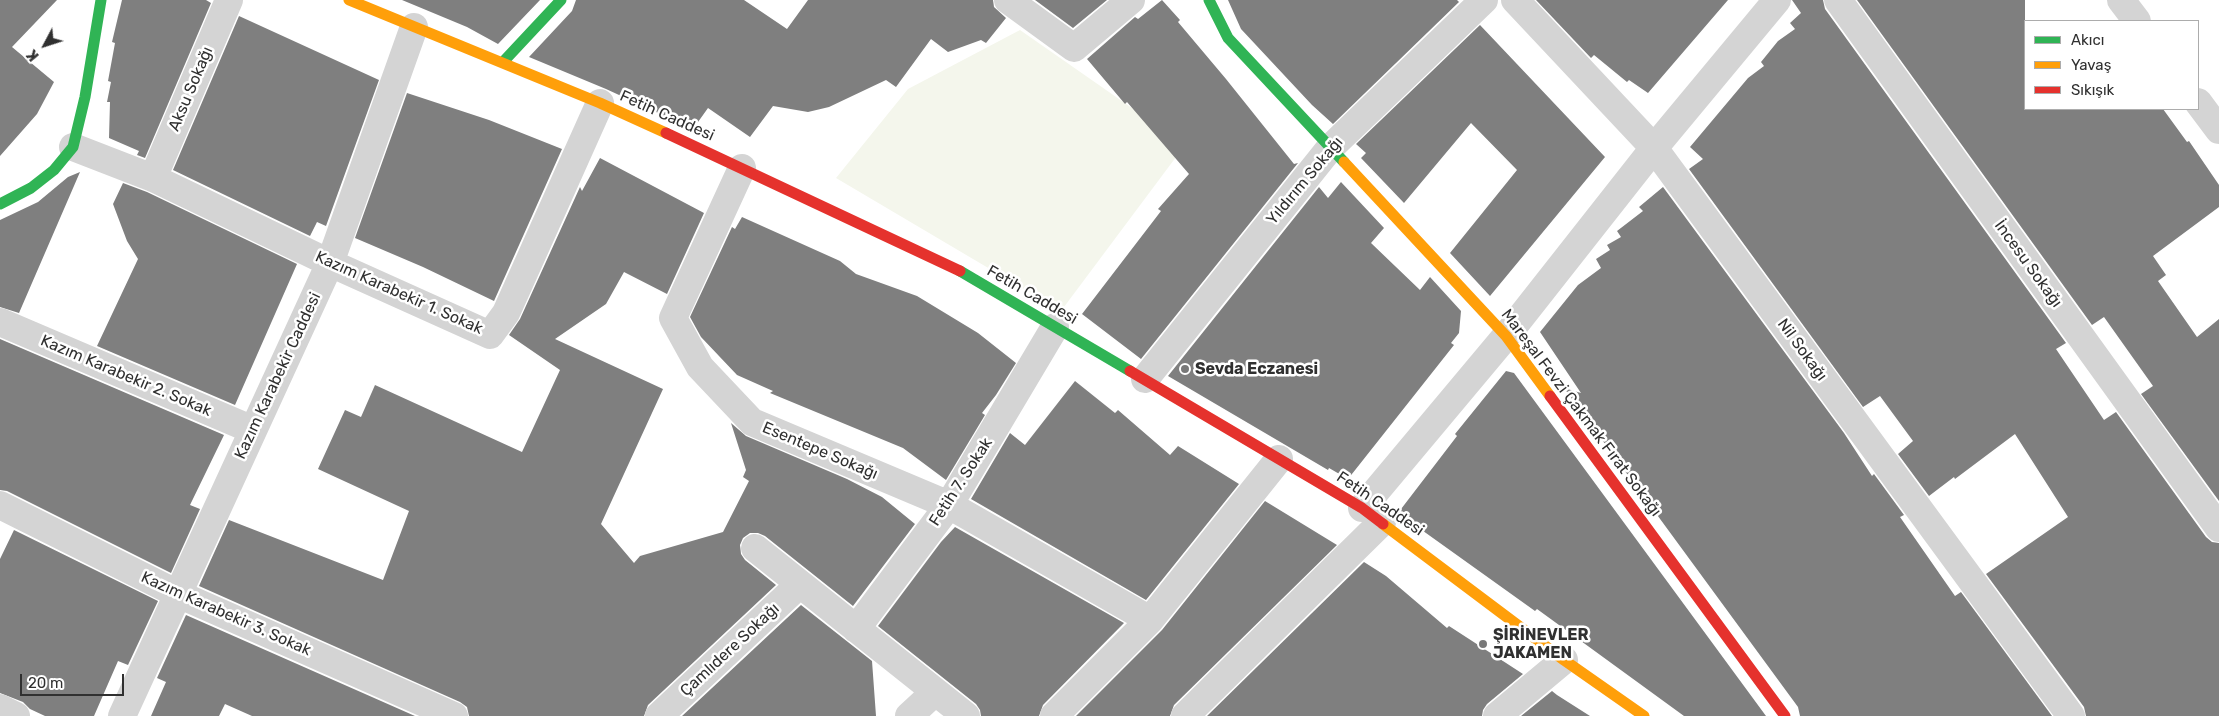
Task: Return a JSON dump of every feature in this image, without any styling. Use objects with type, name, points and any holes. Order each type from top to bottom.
[{"type":"street","points":[[2,201],[32,188],[54,170],[73,147],[85,97],[101,0]]},
{"type":"street","name":"Aksu Sokağı","points":[[153,178],[229,0]]},
{"type":"street","name":"Fetih Caddesi","points":[[349,0],[600,103],[956,269],[1145,379],[1372,515],[1564,660],[1644,716]]},
{"type":"street","points":[[503,62],[561,0]]},
{"type":"street","points":[[1008,0],[1074,48],[1131,0]]},
{"type":"street","name":"Mareşal Fevzi Çakmak Fırat Sokağı","points":[[1209,0],[1228,38],[1506,336],[1784,716]]},
{"type":"street","name":"Yıldırım Sokağı","points":[[1145,379],[1330,148],[1484,0]]},
{"type":"street","name":"Nil Sokağı","points":[[1515,0],[1654,148],[2071,716]]},
{"type":"street","points":[[1185,716],[1372,515],[1506,336],[1654,148],[1777,0]]},
{"type":"street","name":"İncesu Sokağı","points":[[1838,0],[2219,528]]},
{"type":"street","points":[[2121,0],[2136,20]]},
{"type":"street","name":"Kazım Karabekir Caddesi","points":[[122,716],[330,263],[414,27]]},
{"type":"street","name":"Kazım Karabekir 1. Sokak","points":[[73,147],[153,178],[330,263],[490,335],[506,313],[600,103]]},
{"type":"street","points":[[2199,103],[2219,130]]},
{"type":"street","name":"Esentepe Sokağı","points":[[742,168],[672,318],[700,367],[752,422],[949,505],[1150,620]]},
{"type":"street","name":"Kazım Karabekir 2. Sokak","points":[[0,322],[253,430]]},
{"type":"street","name":"Fetih 7. Sokak","points":[[856,629],[949,505],[1055,327]]},
{"type":"street","points":[[1054,716],[1150,620],[1279,459]]},
{"type":"street","name":"Kazım Karabekir 3. Sokak","points":[[0,505],[178,594],[454,716]]},
{"type":"street","points":[[755,548],[966,716]]},
{"type":"street","name":"Çamlıdere Sokağı","points":[[659,716],[800,584]]},
{"type":"street","points":[[1497,716],[1564,660]]},
{"type":"street","points":[[909,716],[935,692]]},
{"type":"street","points":[[0,708],[16,716]]},
{"type":"shaded area","points":[[1020,30],[1185,145],[1061,311],[836,178],[908,89]]},
{"type":"building","points":[[0,0],[57,0],[12,47],[54,82],[37,114],[0,156]]},
{"type":"building","points":[[122,0],[206,0],[211,3],[145,158],[137,155],[139,151],[109,138],[110,102],[107,102],[111,82],[108,81],[115,43],[112,42]]},
{"type":"building","points":[[402,0],[540,0],[498,44],[467,27]]},
{"type":"building","points":[[576,0],[744,0],[787,29],[808,0],[993,0],[994,7],[1006,18],[986,43],[981,40],[948,52],[931,39],[896,87],[886,80],[829,107],[808,112],[773,106],[750,137],[708,108],[693,129],[606,89],[529,57],[572,11]]},
{"type":"building","points":[[1035,0],[1107,0],[1073,28]]},
{"type":"building","points":[[1162,0],[1294,164],[1298,163],[1141,359],[1082,314],[1161,211],[1158,209],[1189,174],[1087,59],[1135,17],[1138,19]]},
{"type":"building","points":[[1228,0],[1457,0],[1459,2],[1333,124],[1312,105],[1241,29]]},
{"type":"building","points":[[1536,0],[1728,0],[1648,93],[1629,80],[1627,82],[1594,55],[1591,58]]},
{"type":"building","points":[[1792,0],[1823,0],[1825,9],[2066,343],[2056,349],[2104,420],[2116,412],[2206,537],[2212,542],[2219,543],[2219,716],[2086,716],[2084,707],[1986,574],[2068,517],[2015,434],[1929,496],[1898,454],[1913,441],[1880,396],[1863,407],[1689,169],[1703,159],[1690,147],[1748,78],[1764,66],[1761,62],[1778,41],[1795,29],[1790,23],[1801,13]]},
{"type":"building","points":[[1857,0],[2025,0],[2024,110],[2164,110],[2187,142],[2189,141],[2219,185],[2219,207],[2153,256],[2166,275],[2158,281],[2197,337],[2219,319],[2219,501],[2141,394],[2153,386],[2104,317],[2092,325]]},
{"type":"building","points":[[239,16],[379,80],[326,226],[317,222],[310,236],[173,170]]},
{"type":"building","points":[[1480,25],[1605,157],[1490,296],[1450,253],[1517,170],[1471,123],[1404,203],[1361,158],[1366,153],[1356,144]]},
{"type":"building","points":[[407,93],[489,120],[562,149],[494,301],[423,267],[355,238]]},
{"type":"building","points":[[600,158],[704,213],[667,294],[624,272],[606,304],[555,339],[663,389],[601,524],[634,563],[640,556],[723,532],[749,481],[743,477],[746,470],[731,423],[746,436],[847,479],[882,497],[915,524],[853,606],[765,536],[758,533],[750,533],[743,538],[740,545],[741,554],[745,560],[776,585],[648,705],[644,716],[469,716],[467,707],[460,702],[199,586],[229,520],[383,580],[409,511],[318,469],[345,410],[361,417],[375,385],[522,452],[560,370],[509,335],[520,319],[580,187],[582,191]]},
{"type":"building","points":[[80,172],[19,313],[0,307],[0,220],[38,202],[68,177]]},
{"type":"building","points":[[1341,182],[1384,228],[1371,243],[1420,290],[1430,277],[1461,311],[1459,333],[1451,343],[1454,345],[1348,479],[1329,468],[1328,470],[1168,376],[1319,187],[1328,198]]},
{"type":"building","points":[[123,183],[147,192],[297,264],[235,405],[97,346],[138,259],[127,241],[113,204]]},
{"type":"building","points":[[1663,187],[1844,433],[1872,476],[1874,474],[1904,515],[1900,517],[1955,596],[1961,592],[2052,716],[1800,716],[1798,707],[1564,388],[1581,393],[1540,332],[1578,285],[1601,268],[1596,259],[1610,250],[1607,245],[1621,237],[1617,231],[1643,211],[1639,207]]},
{"type":"building","points":[[742,217],[840,261],[856,274],[917,296],[978,333],[1016,363],[982,413],[985,415],[946,480],[903,448],[770,393],[773,391],[737,375],[701,337],[690,317],[732,227],[735,229]]},
{"type":"building","points":[[0,339],[224,435],[190,505],[200,509],[171,573],[7,491],[0,490]]},
{"type":"building","points":[[1506,371],[1514,373],[1766,716],[1684,716],[1537,609],[1535,611],[1398,513],[1457,436],[1455,434]]},
{"type":"building","points":[[1075,381],[1115,413],[1118,410],[1170,455],[1178,446],[1239,484],[1146,600],[971,499],[1010,433],[1025,445]]},
{"type":"building","points":[[1265,501],[1337,545],[1174,705],[1170,716],[1076,716],[1162,630]]},
{"type":"building","points":[[955,527],[1124,623],[1043,705],[1039,716],[981,716],[976,704],[878,626],[941,542]]},
{"type":"building","points":[[14,530],[158,601],[128,665],[118,661],[94,716],[45,716],[30,709],[23,702],[0,693],[0,559]]},
{"type":"building","points":[[1364,562],[1386,576],[1447,628],[1449,626],[1523,674],[1487,704],[1482,716],[1207,716]]},
{"type":"building","points":[[801,605],[872,661],[876,716],[682,716]]},
{"type":"building","points":[[186,615],[415,716],[252,716],[225,704],[219,716],[151,716],[166,682],[157,678]]},
{"type":"building","points":[[1552,691],[1557,695],[1590,716],[1521,716]]},
{"type":"traffic: fast","points":[[0,204],[31,188],[54,170],[73,147],[85,97],[101,0]]},
{"type":"traffic: fast","points":[[503,62],[561,0]]},
{"type":"traffic: fast","points":[[1209,0],[1228,38],[1344,162]]},
{"type":"traffic: fast","points":[[960,271],[1130,371]]},
{"type":"traffic: slow","points":[[349,0],[600,103],[666,133]]},
{"type":"traffic: slow","points":[[1344,162],[1506,336],[1550,396]]},
{"type":"traffic: slow","points":[[1383,524],[1564,660],[1644,716]]},
{"type":"traffic: jam","points":[[666,133],[960,271]]},
{"type":"traffic: jam","points":[[1130,371],[1362,508],[1383,524]]},
{"type":"traffic: jam","points":[[1550,396],[1785,716]]},
{"type":"place","name":"Sevda Eczanesi","points":[[1185,369]]},
{"type":"place","name":"ŞİRİNEVLER JAKAMEN","points":[[1483,644]]}]
